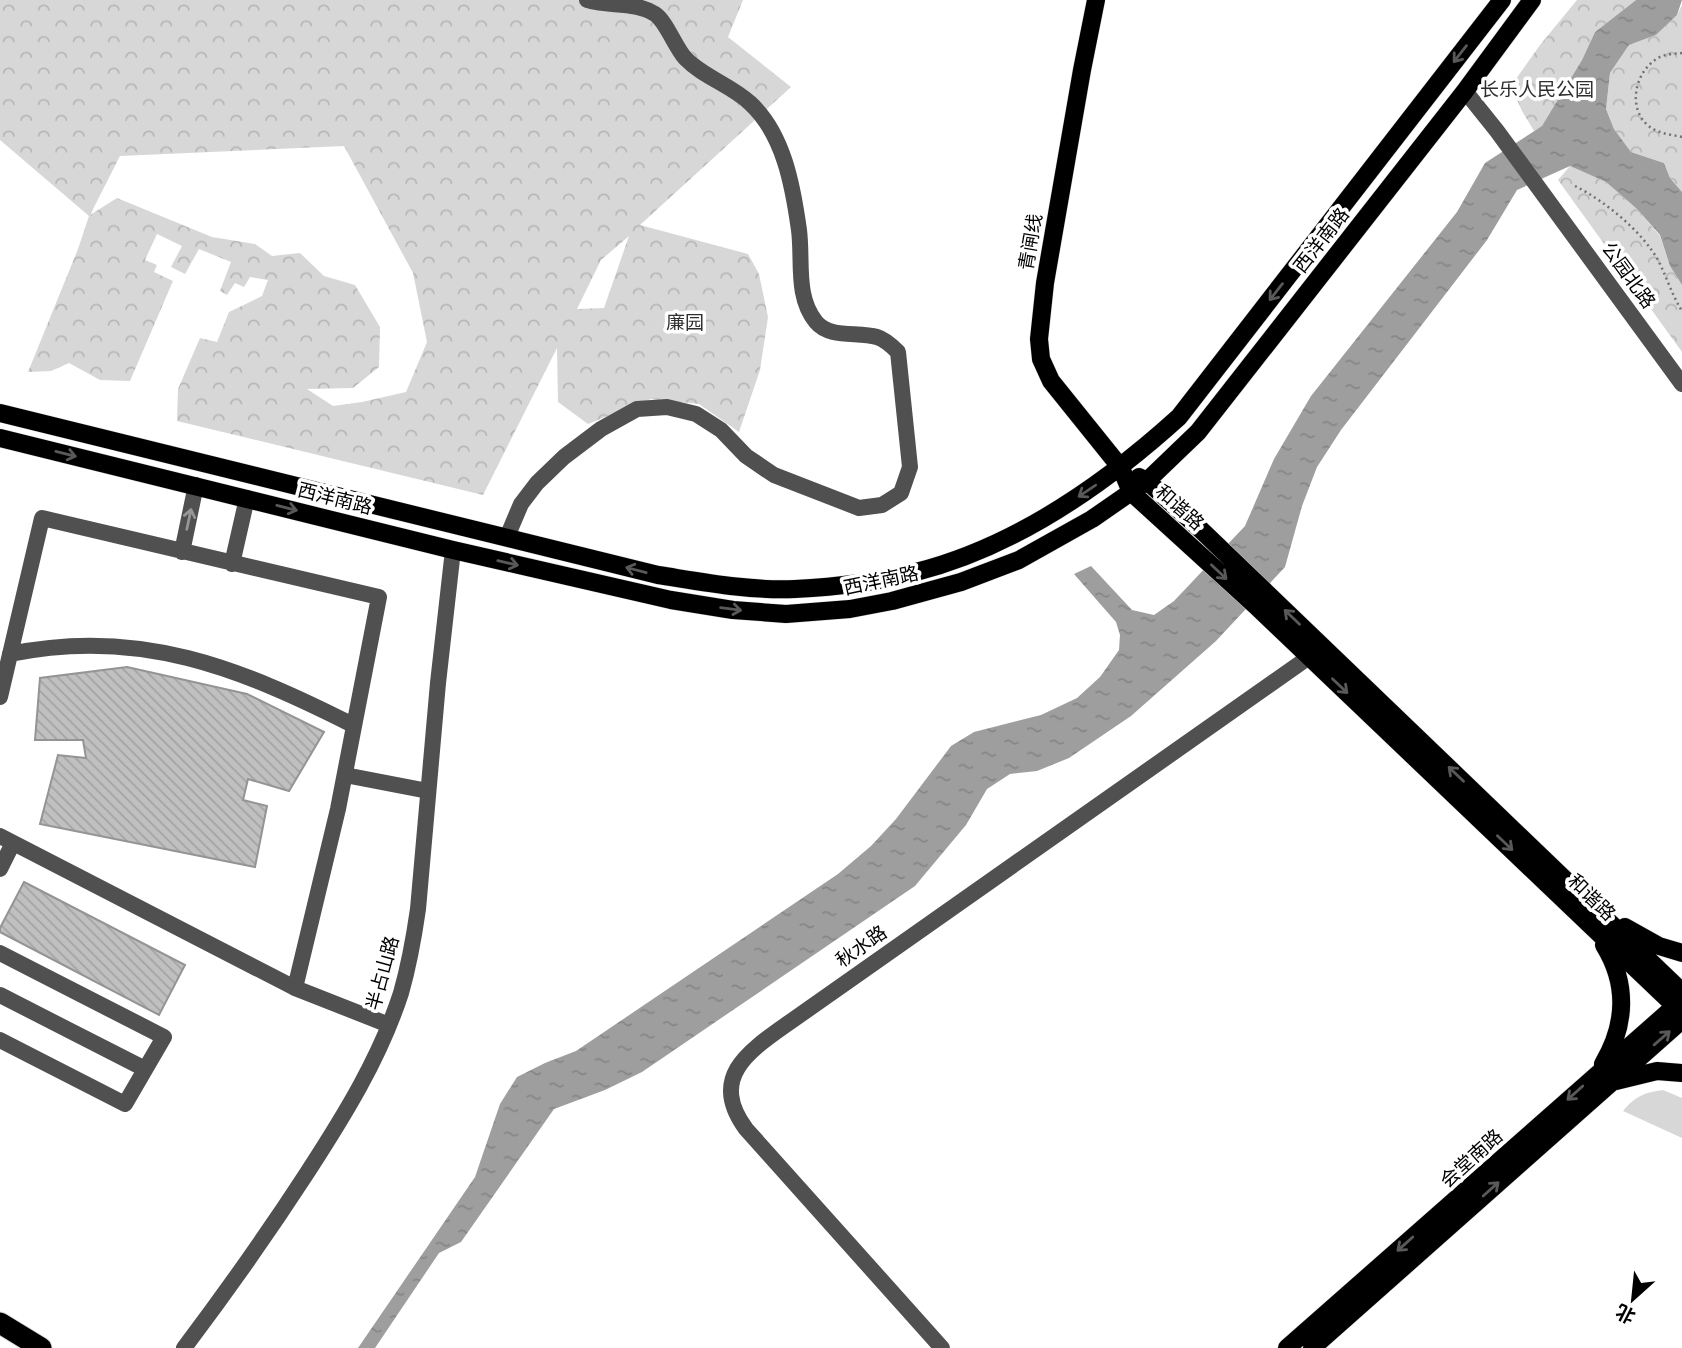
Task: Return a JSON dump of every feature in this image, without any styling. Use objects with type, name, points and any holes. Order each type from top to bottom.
[{"type":"highway","points":[[0,1324],[41,1348]]},
{"type":"main road","name":"青闸线","points":[[1096,0],[1045,284],[1039,339],[1041,359],[1051,381],[1121,468]]},
{"type":"main road","name":"西洋南路","points":[[0,413],[658,575],[733,586],[793,589],[865,582],[917,572],[991,545],[1065,505],[1121,468],[1179,417],[1502,0]]},
{"type":"main road","name":"西洋南路","points":[[0,438],[453,550],[671,600],[733,610],[786,614],[850,609],[892,601],[1019,560],[1092,519],[1147,481],[1198,432],[1465,91],[1532,0]]},
{"type":"main road","name":"和谐路","points":[[1121,468],[1147,481],[1198,527],[1310,657],[1591,914]]},
{"type":"main road","name":"和谐路","points":[[1121,468],[1131,492],[1183,538],[1260,599],[1591,914],[1680,1007]]},
{"type":"main road","points":[[1591,914],[1659,946],[1682,953]]},
{"type":"main road","points":[[1591,914],[1614,964],[1623,1003],[1603,1079],[1657,1071],[1682,1073]]},
{"type":"main road","name":"会堂南路","points":[[1312,1348],[1680,1007]]},
{"type":"main road","name":"会堂南路","points":[[1287,1348],[1603,1079]]},
{"type":"street","points":[[508,537],[521,504],[537,483],[564,457],[601,429],[637,409],[667,407],[696,414],[722,430],[746,456],[774,475],[859,508],[882,505],[901,493],[910,467],[898,352],[880,337],[834,333],[818,324],[803,301],[799,231],[790,184],[779,145],[769,126],[750,103],[685,58],[656,14],[627,5],[598,4],[587,0]]},
{"type":"street","name":"公园北路","points":[[1465,91],[1682,384]]},
{"type":"street","points":[[182,552],[196,485]]},
{"type":"street","points":[[232,564],[247,498]]},
{"type":"street","points":[[0,697],[42,518],[379,597],[345,775],[295,988]]},
{"type":"street","name":"半占山路","points":[[184,1348],[243,1269],[317,1158],[366,1075],[401,993],[413,945],[453,550]]},
{"type":"street","points":[[10,654],[87,645],[149,649],[235,671],[269,684],[353,725]]},
{"type":"street","name":"秋水路","points":[[942,1348],[746,1129],[733,1108],[730,1095],[736,1069],[753,1049],[790,1022],[1310,657]]},
{"type":"street","points":[[345,775],[428,791]]},
{"type":"street","points":[[0,869],[7,840],[295,988],[389,1025]]},
{"type":"street","points":[[0,953],[164,1037],[125,1104],[0,1040]]},
{"type":"street","points":[[0,995],[145,1069]]},
{"type":"path","points":[[1682,53],[1656,59],[1640,80],[1635,98],[1640,115],[1653,129],[1682,137]]},
{"type":"path","points":[[1575,186],[1612,208],[1647,246],[1658,261],[1682,311]]},
{"type":"green space","name":"廉园","points":[[0,0],[743,0],[728,37],[791,87],[640,225],[748,254],[759,274],[768,317],[760,370],[739,432],[699,404],[651,399],[588,424],[558,402],[557,348],[483,495],[177,421],[178,389],[200,338],[217,342],[229,312],[262,296],[268,280],[250,277],[244,287],[235,283],[227,295],[220,291],[231,262],[199,249],[185,274],[171,267],[182,246],[157,234],[145,260],[157,265],[154,272],[173,281],[130,381],[100,380],[69,363],[51,371],[28,372],[89,216],[0,140]],"holes":[[[344,146],[413,273],[427,342],[406,392],[333,406],[307,389],[353,388],[379,367],[380,327],[355,285],[324,276],[300,253],[272,256],[255,244],[212,237],[117,198],[90,215],[120,156]],[[629,236],[604,308],[577,309],[601,260]]]},
{"type":"green space","name":"长乐人民公园","points":[[1577,0],[1636,0],[1595,32],[1582,60],[1542,127],[1534,131],[1511,86]]},
{"type":"green space","name":"长乐人民公园","points":[[1682,5],[1682,192],[1670,178],[1664,163],[1631,152],[1614,129],[1606,109],[1610,73],[1629,45],[1656,35],[1677,15]]},
{"type":"green space","points":[[1570,166],[1606,182],[1637,209],[1660,236],[1670,266],[1682,285],[1682,352],[1558,180]]},
{"type":"green space","points":[[1663,1090],[1682,1098],[1682,1138],[1623,1111],[1640,1096]]},
{"type":"water","points":[[1636,0],[1682,0],[1677,15],[1656,35],[1629,45],[1610,73],[1606,109],[1614,129],[1631,152],[1664,163],[1670,178],[1682,192],[1682,285],[1670,266],[1660,235],[1637,209],[1606,182],[1570,166],[1517,190],[1487,240],[1341,430],[1317,467],[1302,506],[1285,567],[1216,641],[1131,716],[1069,758],[1037,771],[1010,774],[987,789],[966,825],[915,886],[642,1072],[605,1090],[554,1109],[461,1242],[439,1253],[375,1348],[358,1348],[475,1177],[500,1104],[517,1077],[576,1051],[838,874],[871,846],[896,819],[951,746],[974,732],[1041,715],[1077,698],[1100,677],[1119,650],[1120,635],[1116,622],[1074,574],[1091,566],[1132,610],[1154,615],[1174,601],[1245,526],[1274,459],[1311,396],[1457,212],[1485,163],[1542,126],[1582,60],[1595,32]]},
{"type":"building","points":[[127,667],[247,694],[324,732],[289,791],[248,779],[243,800],[267,806],[255,867],[40,824],[58,755],[86,758],[83,740],[35,740],[40,678]]},
{"type":"building","points":[[24,882],[185,965],[159,1015],[0,932]]}]
